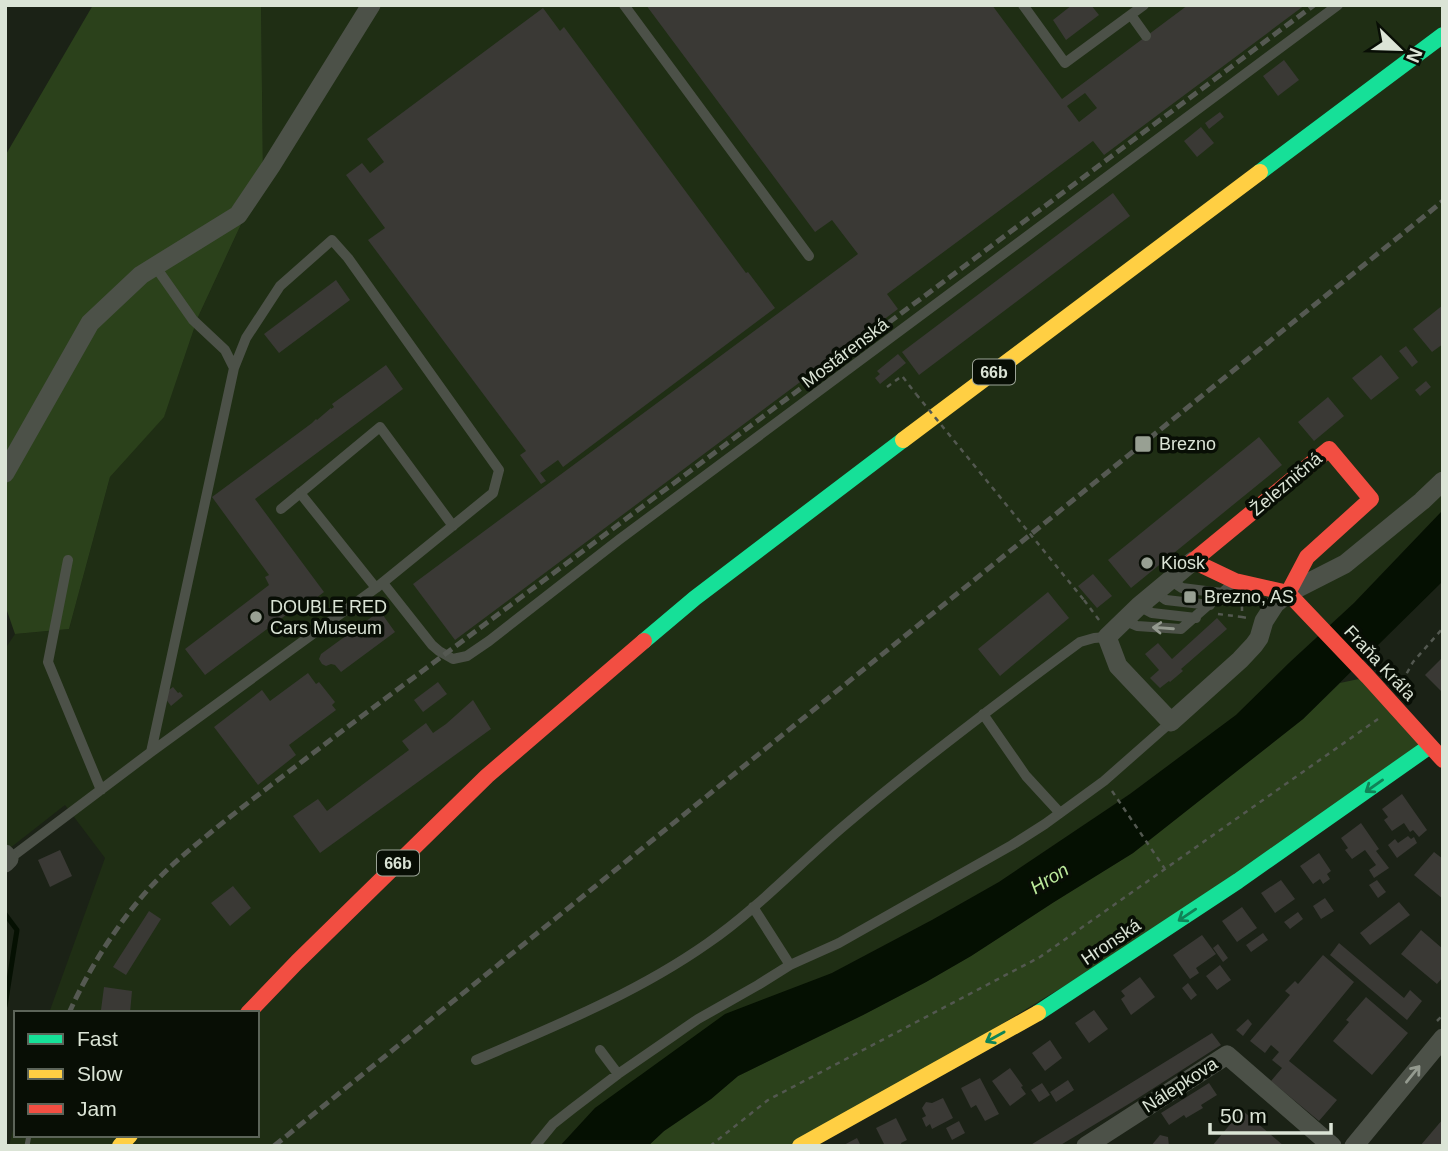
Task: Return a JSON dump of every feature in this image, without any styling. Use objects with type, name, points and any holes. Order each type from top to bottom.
[{"type":"main road","name":"66b","points":[[250,1011],[487,776],[674,615],[785,528],[1443,35]]},
{"type":"main road","name":"Železničná","points":[[1193,561],[1329,449],[1371,499],[1307,557],[1288,593]]},
{"type":"main road","points":[[1193,561],[1235,581],[1288,593]]},
{"type":"main road","name":"Fraňa Kráľa","points":[[1288,593],[1443,760]]},
{"type":"main road","name":"Hronská","points":[[800,1146],[1034,1016],[1238,881],[1430,746]]},
{"type":"street","points":[[5,473],[90,323],[141,275],[238,215],[371,5]]},
{"type":"street","points":[[1107,637],[1118,666],[1171,722],[1254,645],[1275,604],[1288,593],[1345,564],[1443,481]]},
{"type":"street","name":"Železničná","points":[[1107,637],[1123,620],[1193,561]]},
{"type":"street","points":[[1354,1146],[1443,1038]]},
{"type":"street","name":"Nálepkova","points":[[1086,1146],[1227,1055],[1332,1146]]},
{"type":"lane","points":[[624,5],[809,256]]},
{"type":"lane","points":[[1023,5],[1065,64],[1144,5]]},
{"type":"lane","name":"Mostárenská","points":[[300,493],[439,651],[453,659],[467,656],[620,539],[1338,5]]},
{"type":"lane","points":[[1131,15],[1146,36]]},
{"type":"lane","points":[[7,859],[380,585],[494,493],[499,470],[348,258],[332,240],[280,286],[246,338],[234,368],[150,752]]},
{"type":"lane","points":[[155,267],[193,320],[225,350],[234,368]]},
{"type":"lane","points":[[281,509],[380,427],[453,526]]},
{"type":"lane","points":[[68,560],[48,662],[101,790]]},
{"type":"lane","points":[[1123,620],[1137,626],[1181,629],[1235,581]]},
{"type":"lane","points":[[1210,605],[1166,600],[1163,586],[1222,593]]},
{"type":"lane","points":[[1139,606],[1152,613],[1196,618]]},
{"type":"lane","points":[[476,1060],[614,998],[668,970],[710,942],[846,824],[984,714],[1080,642],[1107,637]]},
{"type":"lane","points":[[984,714],[1026,776],[1060,813]]},
{"type":"lane","points":[[535,1146],[554,1124],[618,1074],[698,1019],[790,965],[839,943],[1012,845],[1104,780],[1171,722]]},
{"type":"lane","points":[[753,907],[790,965]]},
{"type":"lane","points":[[600,1050],[618,1074]]},
{"type":"path","points":[[887,387],[902,376],[1084,600]]},
{"type":"path","points":[[710,1146],[768,1100],[1040,957],[1384,715],[1413,662],[1443,628]]},
{"type":"path","points":[[1111,791],[1165,869]]},
{"type":"shaded area","points":[[93,5],[261,5],[263,177],[198,317],[164,417],[110,477],[69,629],[15,634],[5,605],[5,156]]},
{"type":"shaded area","points":[[261,5],[1443,5],[1443,510],[1354,603],[1236,715],[1130,794],[999,882],[832,973],[595,1108],[560,1146],[9,1146],[14,1126],[14,1137],[259,1137],[259,1011],[50,1011],[105,858],[65,805],[5,852],[5,649],[15,634],[69,629],[110,477],[164,416],[198,317],[263,177]]},
{"type":"shaded area","points":[[1368,677],[1430,746],[1238,881],[800,1146],[648,1146],[738,1076],[926,982],[1133,853],[1303,719],[1340,683]]},
{"type":"water","name":"Hron","points":[[1443,510],[1443,581],[1303,719],[1133,853],[926,982],[738,1076],[648,1146],[560,1146],[595,1108],[725,1014],[832,973],[932,920],[999,882],[1130,794],[1236,715],[1354,603]]},
{"type":"building","points":[[646,5],[992,5],[1062,99],[1188,5],[1305,5],[1104,155],[1093,141],[887,294],[898,309],[455,640],[413,584],[858,254],[832,220],[815,232]],"holes":[[[1085,93],[1097,108],[1079,122],[1067,106]]]},
{"type":"building","points":[[1072,5],[1091,5],[1099,15],[1066,40],[1053,20]]},
{"type":"building","points":[[543,8],[560,31],[564,27],[746,273],[748,272],[775,308],[563,467],[558,460],[540,473],[546,481],[541,484],[520,455],[526,451],[368,240],[385,228],[346,175],[362,163],[370,173],[384,162],[367,139]]},
{"type":"building","points":[[1284,60],[1299,80],[1278,96],[1263,76]]},
{"type":"building","points":[[1220,112],[1224,117],[1209,129],[1205,123]]},
{"type":"building","points":[[1201,127],[1214,143],[1197,157],[1184,141]]},
{"type":"building","points":[[1113,193],[1130,216],[919,375],[902,352]]},
{"type":"building","points":[[336,280],[350,300],[279,353],[264,334]]},
{"type":"building","points":[[1443,305],[1443,344],[1432,352],[1413,329]]},
{"type":"building","points":[[1406,346],[1418,362],[1412,367],[1399,351]]},
{"type":"building","points":[[898,354],[906,363],[880,384],[875,378],[880,374],[877,371]]},
{"type":"building","points":[[1381,355],[1399,378],[1371,400],[1352,378]]},
{"type":"building","points":[[386,365],[403,389],[255,499],[324,592],[293,616],[290,612],[205,675],[185,649],[269,585],[265,577],[269,575],[212,497],[317,420],[334,407],[332,404]]},
{"type":"building","points":[[1426,381],[1431,387],[1420,396],[1415,390]]},
{"type":"building","points":[[1328,397],[1344,416],[1314,441],[1298,422]]},
{"type":"building","points":[[1259,437],[1282,465],[1131,588],[1108,560]]},
{"type":"building","points":[[1093,574],[1112,596],[1097,608],[1078,586]]},
{"type":"building","points":[[1048,592],[1069,618],[1000,676],[978,649]]},
{"type":"building","points":[[380,611],[395,632],[341,672],[335,665],[322,664],[319,659],[321,654]]},
{"type":"building","points":[[1217,618],[1227,629],[1181,669],[1183,671],[1160,688],[1150,678],[1159,670],[1145,654],[1158,643],[1172,659]]},
{"type":"building","points":[[1443,657],[1443,693],[1425,675]]},
{"type":"building","points":[[308,673],[335,702],[332,705],[336,710],[289,745],[296,755],[258,785],[214,727],[262,690],[270,701]]},
{"type":"building","points":[[438,682],[447,694],[423,712],[414,700]]},
{"type":"building","points":[[173,687],[183,696],[171,706],[165,698],[166,692]]},
{"type":"building","points":[[473,700],[491,729],[320,853],[293,816],[318,799],[327,811],[409,750],[402,741],[426,723],[433,733]]},
{"type":"building","points":[[1402,794],[1427,830],[1419,837],[1413,830],[1410,832],[1404,823],[1392,831],[1384,820],[1388,817],[1382,809]]},
{"type":"building","points":[[1361,823],[1389,868],[1374,878],[1369,870],[1376,865],[1365,850],[1352,859],[1341,838]]},
{"type":"building","points":[[1408,836],[1411,839],[1414,837],[1417,843],[1397,858],[1388,845],[1395,839],[1398,843]]},
{"type":"building","points":[[60,850],[72,876],[50,887],[38,860]]},
{"type":"building","points":[[1434,852],[1443,859],[1443,899],[1414,875]]},
{"type":"building","points":[[1319,853],[1331,871],[1327,874],[1330,879],[1323,884],[1320,879],[1313,884],[1300,866]]},
{"type":"building","points":[[1281,880],[1295,899],[1275,913],[1261,893]]},
{"type":"building","points":[[1377,880],[1386,892],[1378,898],[1369,885]]},
{"type":"building","points":[[233,886],[251,908],[230,926],[211,903]]},
{"type":"building","points":[[1325,898],[1334,911],[1321,919],[1313,906]]},
{"type":"building","points":[[1399,902],[1410,915],[1370,945],[1360,933]]},
{"type":"building","points":[[1242,907],[1257,928],[1237,942],[1222,921]]},
{"type":"building","points":[[149,911],[161,919],[126,975],[113,967]]},
{"type":"building","points":[[1298,912],[1303,919],[1290,929],[1284,922]]},
{"type":"building","points":[[1421,930],[1443,949],[1443,977],[1437,984],[1401,954]]},
{"type":"building","points":[[1263,933],[1268,940],[1251,952],[1246,945]]},
{"type":"building","points":[[1202,935],[1216,954],[1196,968],[1199,973],[1190,979],[1173,955]]},
{"type":"building","points":[[1339,943],[1404,998],[1410,990],[1422,1001],[1407,1020],[1330,955]]},
{"type":"building","points":[[1218,944],[1228,958],[1223,962],[1213,948]]},
{"type":"building","points":[[1323,955],[1354,982],[1289,1061],[1337,1100],[1319,1121],[1271,1081],[1282,1068],[1272,1060],[1279,1052],[1271,1045],[1265,1053],[1250,1041],[1290,995],[1285,991],[1295,981],[1298,984]]},
{"type":"building","points":[[1220,965],[1231,980],[1217,990],[1206,976]]},
{"type":"building","points":[[1140,977],[1155,997],[1131,1015],[1121,999],[1125,996],[1121,991]]},
{"type":"building","points":[[1188,983],[1197,995],[1191,1000],[1182,988]]},
{"type":"building","points":[[104,987],[132,991],[130,1011],[101,1010]]},
{"type":"building","points":[[1366,997],[1408,1033],[1372,1075],[1333,1041],[1349,1022],[1346,1020]]},
{"type":"building","points":[[1094,1010],[1108,1029],[1089,1043],[1075,1023]]},
{"type":"building","points":[[1248,1019],[1252,1024],[1243,1036],[1236,1030]]},
{"type":"building","points":[[1212,1033],[1221,1045],[1132,1102],[1059,1146],[1029,1146]]},
{"type":"building","points":[[1050,1040],[1062,1058],[1045,1071],[1032,1053]]},
{"type":"building","points":[[1010,1068],[1026,1094],[1010,1106],[992,1081]]},
{"type":"building","points":[[980,1078],[999,1114],[985,1121],[976,1105],[971,1108],[961,1088]]},
{"type":"building","points":[[1068,1080],[1074,1090],[1056,1102],[1050,1092]]},
{"type":"building","points":[[1042,1083],[1050,1095],[1039,1102],[1031,1090]]},
{"type":"building","points":[[1209,1083],[1217,1095],[1201,1105],[1203,1108],[1186,1118],[1184,1115],[1169,1125],[1161,1113]]},
{"type":"building","points":[[943,1098],[953,1118],[932,1129],[930,1124],[926,1127],[922,1118],[926,1116],[922,1108],[926,1102],[932,1103]]},
{"type":"building","points":[[1242,1110],[1284,1146],[1212,1146]]},
{"type":"building","points":[[896,1118],[907,1140],[901,1143],[902,1146],[885,1146],[876,1128]]},
{"type":"building","points":[[1443,1119],[1443,1146],[1420,1146]]},
{"type":"building","points":[[959,1121],[965,1133],[952,1140],[946,1128]]},
{"type":"building","points":[[1160,1135],[1168,1137],[1169,1146],[1151,1146]]},
{"type":"building","points":[[857,1138],[861,1146],[842,1146]]},
{"type":"waterway","points":[[5,914],[17,930],[5,1006]]},
{"type":"railway","points":[[70,1011],[97,960],[132,909],[164,873],[210,833],[342,731],[1314,5]]},
{"type":"railway","points":[[274,1146],[1443,201]]},
{"type":"railway","points":[[27,1146],[29,1137]]},
{"type":"traffic: fast","points":[[1260,172],[1443,35]]},
{"type":"traffic: fast","points":[[644,641],[695,598],[903,440]]},
{"type":"traffic: fast","points":[[1038,1013],[1238,881],[1430,746]]},
{"type":"traffic: slow","points":[[903,440],[1260,172]]},
{"type":"traffic: slow","points":[[800,1146],[1038,1013]]},
{"type":"traffic: slow","points":[[120,1146],[128,1137]]},
{"type":"traffic: jam","points":[[1329,449],[1371,499],[1307,557],[1288,593],[1235,581],[1193,561],[1329,449]]},
{"type":"traffic: jam","points":[[1288,593],[1443,760]]},
{"type":"traffic: jam","points":[[250,1011],[487,776],[644,641]]},
{"type":"place","name":"Brezno","points":[[1143,444]]},
{"type":"place","name":"Kiosk","points":[[1147,563]]},
{"type":"place","name":"Brezno, AS","points":[[1190,597]]},
{"type":"place","name":"DOUBLE RED Cars Museum","points":[[256,617]]}]
